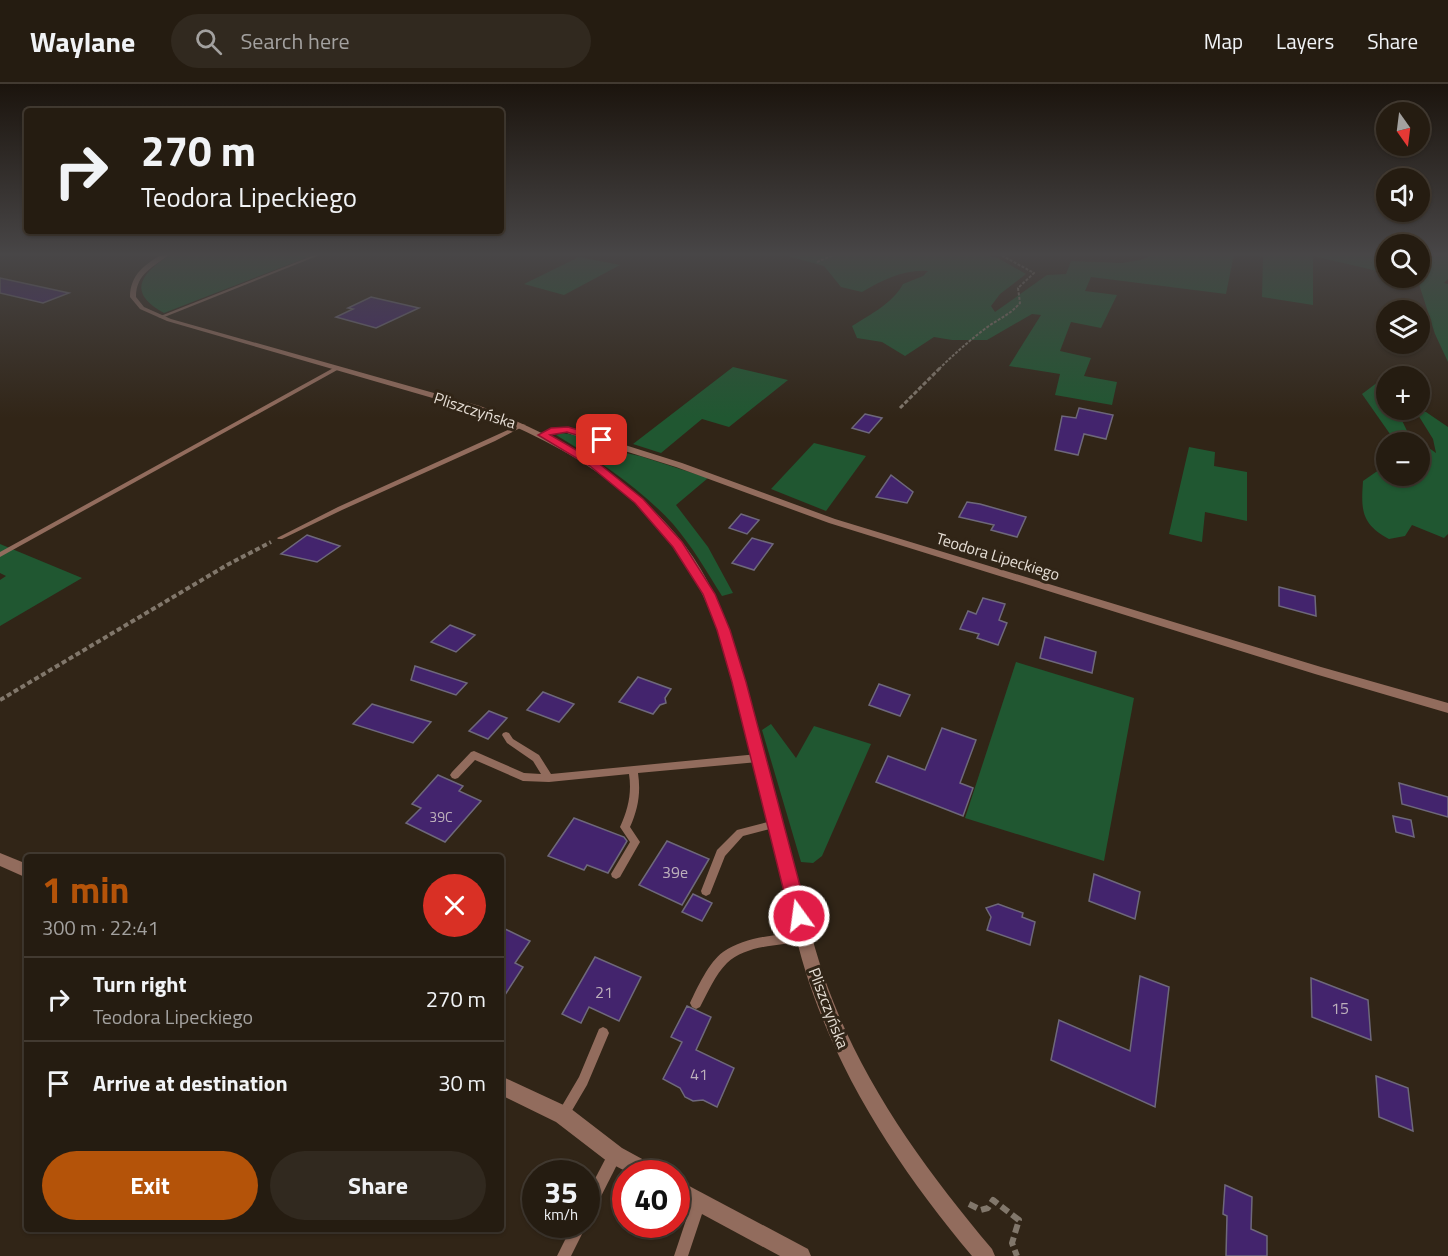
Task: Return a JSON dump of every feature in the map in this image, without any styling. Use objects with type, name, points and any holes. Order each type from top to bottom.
[{"type":"street","name":"Pliszczyńska","points":[[145,309],[160,317],[477,408],[523,425],[594,464],[621,485],[666,529],[690,562],[709,594],[723,630],[739,682],[804,937],[820,990],[874,1108],[924,1184],[978,1254]]},
{"type":"street","name":"Teodora Lipeckiego","points":[[543,435],[555,430],[568,430],[679,465],[832,521],[1319,671],[1448,708]]},
{"type":"street","points":[[0,858],[24,870]]},
{"type":"street","points":[[504,1086],[563,1115],[624,1160]]},
{"type":"street","points":[[690,1197],[801,1256]]},
{"type":"lane","points":[[160,317],[181,309]]},
{"type":"lane","points":[[0,555],[337,368]]},
{"type":"lane","points":[[280,538],[328,513],[429,470],[523,425]]},
{"type":"lane","points":[[506,735],[510,741],[536,758],[549,778]]},
{"type":"lane","points":[[455,775],[474,755],[523,777],[549,778],[758,758]]},
{"type":"lane","points":[[616,874],[635,842],[625,827],[633,810],[636,790],[633,771]]},
{"type":"lane","points":[[706,891],[721,853],[740,833],[775,824]]},
{"type":"lane","points":[[696,1003],[706,983],[726,956],[762,942],[804,937]]},
{"type":"lane","points":[[563,1115],[583,1081],[603,1033]]},
{"type":"lane","points":[[600,1184],[615,1155]]},
{"type":"lane","points":[[681,1256],[699,1202]]},
{"type":"lane","points":[[564,1256],[573,1238]]},
{"type":"path","points":[[900,408],[964,344],[998,320],[1011,314],[1015,309]]},
{"type":"path","points":[[0,700],[217,571],[280,538]]},
{"type":"path","points":[[965,1202],[981,1210],[988,1208],[993,1200],[1019,1220],[1012,1243],[1017,1256]]},
{"type":"green space","points":[[158,309],[175,309],[164,313]]},
{"type":"green space","points":[[879,309],[993,309],[995,312],[1000,309],[1110,309],[1101,328],[1071,322],[1060,351],[1091,358],[1084,376],[1117,382],[1112,405],[1055,395],[1060,374],[1009,366],[1041,315],[1032,314],[987,340],[952,340],[934,337],[905,356],[882,342],[857,338],[852,326]]},
{"type":"green space","points":[[1430,309],[1448,309],[1448,362],[1435,334],[1430,318]]},
{"type":"green space","points":[[733,367],[788,380],[729,427],[702,419],[661,453],[633,444]]},
{"type":"green space","points":[[1376,384],[1376,414],[1362,394]]},
{"type":"green space","points":[[1430,415],[1448,427],[1448,534],[1444,538],[1412,525],[1405,536],[1389,539],[1380,533],[1368,522],[1365,515],[1362,500],[1363,481],[1376,472],[1376,486],[1430,486],[1430,449],[1436,453],[1430,432],[1421,420],[1430,420]]},
{"type":"green space","points":[[1380,420],[1402,420],[1408,432],[1389,432]]},
{"type":"green space","points":[[562,433],[574,435],[597,447],[640,456],[708,478],[676,505],[708,547],[733,593],[722,596],[687,541],[660,511],[618,475],[556,435]]},
{"type":"green space","points":[[814,443],[866,456],[826,511],[771,489]]},
{"type":"green space","points":[[1189,447],[1215,452],[1214,466],[1247,472],[1247,521],[1205,512],[1202,542],[1169,534]]},
{"type":"green space","points":[[0,544],[82,578],[0,626],[0,580],[6,576],[0,573]]},
{"type":"green space","points":[[1016,662],[1134,698],[1104,861],[965,818]]},
{"type":"green space","points":[[771,724],[796,758],[814,726],[871,744],[822,856],[813,863],[801,862],[762,730]]},
{"type":"building","points":[[353,309],[418,309],[376,328],[336,317]]},
{"type":"building","points":[[1079,408],[1113,415],[1106,439],[1084,434],[1078,455],[1055,450],[1062,416],[1076,418]]},
{"type":"building","points":[[865,414],[882,418],[869,433],[852,428]]},
{"type":"building","points":[[891,475],[913,492],[907,503],[876,497]]},
{"type":"building","points":[[967,502],[1026,517],[1017,537],[991,530],[994,525],[959,517]]},
{"type":"building","points":[[741,514],[759,520],[747,534],[729,528]]},
{"type":"building","points":[[307,535],[340,546],[317,562],[281,554]]},
{"type":"building","points":[[752,538],[773,544],[754,570],[732,563]]},
{"type":"building","points":[[1279,587],[1315,596],[1316,616],[1279,606]]},
{"type":"building","points":[[983,598],[1005,604],[999,620],[1007,623],[998,645],[977,638],[979,634],[960,629],[968,611],[976,614]]},
{"type":"building","points":[[450,625],[475,635],[456,652],[431,642]]},
{"type":"building","points":[[1045,637],[1096,652],[1092,673],[1040,658]]},
{"type":"building","points":[[415,666],[467,683],[456,695],[411,680]]},
{"type":"building","points":[[638,677],[671,689],[665,698],[666,703],[660,705],[653,714],[619,702]]},
{"type":"building","points":[[879,684],[910,695],[900,716],[869,705]]},
{"type":"building","points":[[543,692],[574,704],[559,722],[527,710]]},
{"type":"building","points":[[372,704],[431,722],[413,743],[353,724]]},
{"type":"building","points":[[489,711],[507,718],[488,739],[469,731]]},
{"type":"building","points":[[942,728],[976,740],[960,783],[973,788],[963,816],[876,782],[888,756],[925,770]]},
{"type":"building","points":[[438,775],[463,786],[459,791],[481,801],[445,842],[406,823],[421,808],[412,804]]},
{"type":"building","points":[[1399,783],[1448,797],[1448,817],[1402,804]]},
{"type":"building","points":[[1393,816],[1411,820],[1414,837],[1396,832]]},
{"type":"building","points":[[574,818],[624,837],[627,841],[608,873],[587,865],[584,870],[548,856]]},
{"type":"building","points":[[667,841],[709,859],[682,905],[639,885]]},
{"type":"building","points":[[1094,874],[1140,892],[1135,919],[1089,901]]},
{"type":"building","points":[[693,894],[712,903],[702,921],[682,912]]},
{"type":"building","points":[[998,904],[1023,913],[1022,917],[1035,922],[1030,945],[987,930],[991,917],[986,908]]},
{"type":"building","points":[[504,928],[530,941],[515,963],[523,967],[504,996]]},
{"type":"building","points":[[595,957],[641,977],[619,1021],[589,1007],[581,1023],[562,1014]]},
{"type":"building","points":[[1140,976],[1169,987],[1155,1107],[1051,1060],[1059,1020],[1130,1051]]},
{"type":"building","points":[[1311,978],[1368,1000],[1371,1040],[1312,1017]]},
{"type":"building","points":[[687,1006],[711,1017],[696,1050],[734,1068],[717,1107],[703,1100],[693,1101],[685,1097],[680,1088],[663,1079],[682,1042],[671,1037]]},
{"type":"building","points":[[1376,1076],[1408,1088],[1413,1131],[1379,1117]]},
{"type":"building","points":[[1225,1185],[1252,1197],[1251,1229],[1267,1236],[1267,1256],[1226,1256],[1227,1216],[1223,1214]]},
{"type":"route","points":[[602,440],[568,430],[555,430],[543,435],[594,464],[639,501],[666,529],[690,562],[709,594],[739,682],[799,916]]}]
